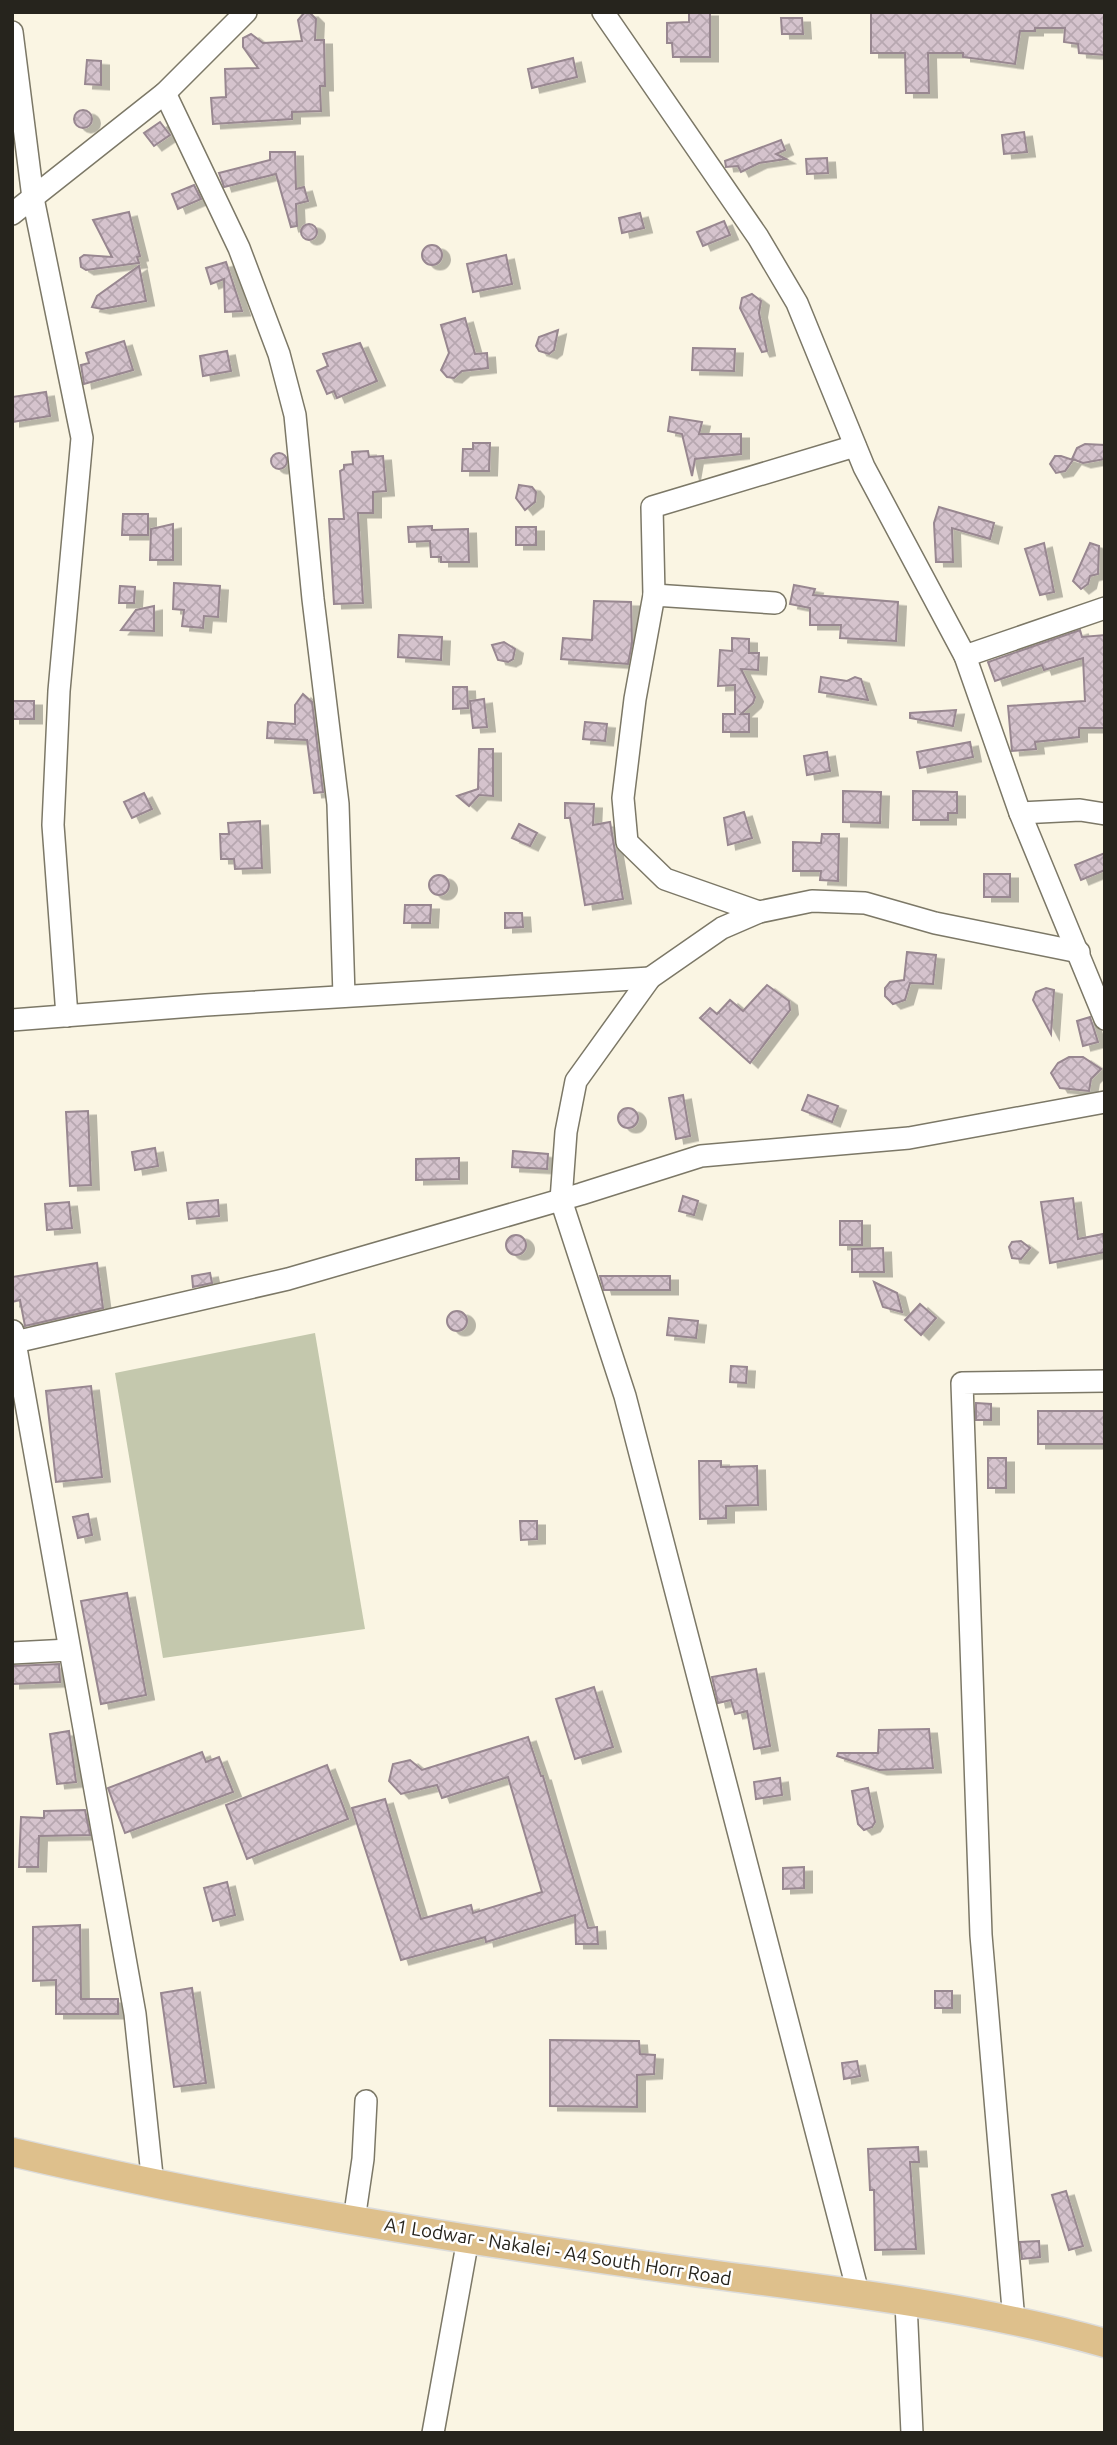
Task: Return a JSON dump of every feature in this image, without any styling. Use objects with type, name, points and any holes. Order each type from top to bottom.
[{"type":"main road","name":"A1 Lodwar - Nakalei - A4 South Horr Road","points":[[12,2152],[153,2185],[468,2239],[906,2303],[1014,2321],[1105,2343]]},
{"type":"street","points":[[12,214],[165,93],[246,12]]},
{"type":"street","points":[[603,12],[758,237],[797,303],[855,446],[965,656],[1020,813],[1105,1020]]},
{"type":"street","points":[[12,32],[33,198],[82,438],[60,691],[53,825],[67,1016]]},
{"type":"street","points":[[165,93],[239,248],[279,354],[295,415],[313,599],[338,804],[344,996]]},
{"type":"street","points":[[759,912],[665,879],[627,842],[623,798],[635,699],[654,595],[652,507],[855,446]]},
{"type":"street","points":[[654,595],[775,603]]},
{"type":"street","points":[[965,656],[1105,608]]},
{"type":"street","points":[[1020,813],[1080,810],[1105,814]]},
{"type":"street","points":[[859,2296],[625,1396],[561,1200],[566,1132],[576,1081],[650,978],[722,928],[759,912],[812,901],[865,904],[935,923],[1079,952]]},
{"type":"street","points":[[12,1020],[344,996],[650,978]]},
{"type":"street","points":[[153,2185],[135,2014],[13,1336],[288,1279],[561,1200],[701,1156],[909,1138],[1105,1102]]},
{"type":"street","points":[[1014,2321],[981,1934],[962,1383],[1105,1381]]},
{"type":"street","points":[[12,1653],[69,1650]]},
{"type":"street","points":[[354,2220],[363,2159],[366,2101]]},
{"type":"street","points":[[433,2433],[468,2239]]},
{"type":"street","points":[[906,2303],[912,2433]]},
{"type":"green space","points":[[315,1333],[365,1629],[163,1658],[115,1373]]},
{"type":"building","points":[[689,12],[710,12],[710,57],[673,57],[672,43],[667,43],[667,23],[689,22]]},
{"type":"building","points":[[871,12],[1105,12],[1105,55],[1079,53],[1078,44],[1064,42],[1065,28],[1035,28],[1035,31],[1020,31],[1015,64],[963,57],[963,53],[928,53],[929,93],[906,93],[905,53],[871,53]]},
{"type":"building","points":[[304,13],[310,13],[316,19],[315,40],[324,40],[325,86],[320,86],[321,111],[292,112],[292,119],[213,124],[211,98],[226,97],[225,69],[258,68],[243,47],[243,38],[251,34],[263,43],[302,41],[298,20]]},
{"type":"building","points":[[781,18],[802,18],[803,34],[782,34]]},
{"type":"building","points":[[573,58],[577,77],[532,88],[528,69]]},
{"type":"building","points":[[87,60],[101,61],[101,85],[85,84]]},
{"type":"building","points":[[79,110],[87,110],[92,119],[90,126],[79,128],[74,123],[74,115]]},
{"type":"building","points":[[160,122],[170,135],[154,146],[144,133]]},
{"type":"building","points":[[1024,132],[1027,152],[1004,154],[1002,135]]},
{"type":"building","points":[[781,140],[785,150],[776,154],[786,159],[759,163],[741,172],[738,166],[726,167],[725,161]]},
{"type":"building","points":[[270,152],[295,152],[296,189],[304,187],[308,201],[296,204],[297,226],[291,227],[276,174],[224,187],[219,173],[270,160]]},
{"type":"building","points":[[827,158],[828,173],[807,174],[806,159]]},
{"type":"building","points":[[194,185],[201,199],[178,209],[172,194]]},
{"type":"building","points":[[129,212],[140,256],[137,257],[139,263],[86,270],[81,267],[80,258],[84,255],[112,257],[93,220]]},
{"type":"building","points":[[640,213],[644,228],[622,233],[619,218]]},
{"type":"building","points":[[724,221],[730,235],[703,246],[697,232]]},
{"type":"building","points":[[309,224],[315,226],[315,238],[309,240],[303,238],[301,232],[303,226]]},
{"type":"building","points":[[432,245],[439,248],[442,255],[439,262],[432,265],[425,262],[422,255],[425,248]]},
{"type":"building","points":[[506,255],[512,284],[473,292],[467,264]]},
{"type":"building","points":[[226,262],[242,311],[225,312],[224,279],[211,284],[206,268]]},
{"type":"building","points":[[139,266],[146,301],[102,309],[92,307],[97,296]]},
{"type":"building","points":[[752,294],[761,301],[759,313],[767,351],[762,352],[740,308],[742,298]]},
{"type":"building","points":[[465,318],[475,354],[487,353],[488,368],[462,371],[454,378],[447,377],[441,370],[449,353],[441,325]]},
{"type":"building","points":[[558,330],[554,350],[549,354],[539,351],[536,346],[539,337]]},
{"type":"building","points":[[124,341],[133,370],[84,384],[81,365],[89,363],[86,353]]},
{"type":"building","points":[[360,343],[377,381],[337,398],[334,391],[327,394],[317,371],[328,366],[323,354]]},
{"type":"building","points":[[693,348],[735,349],[734,371],[692,370]]},
{"type":"building","points":[[227,351],[231,371],[203,376],[200,356]]},
{"type":"building","points":[[46,392],[50,416],[12,422],[12,397]]},
{"type":"building","points":[[670,417],[702,422],[699,434],[741,434],[741,454],[695,459],[692,476],[682,434],[668,431]]},
{"type":"building","points":[[473,443],[490,443],[489,471],[462,471],[463,449],[473,449]]},
{"type":"building","points":[[1085,444],[1105,445],[1105,459],[1083,463],[1072,459],[1077,448]]},
{"type":"building","points":[[368,451],[369,457],[383,456],[386,491],[373,492],[373,513],[358,513],[363,603],[334,604],[329,519],[344,519],[340,471],[344,469],[344,465],[353,464],[352,452]]},
{"type":"building","points":[[279,453],[285,455],[285,467],[279,469],[273,467],[271,461],[273,455]]},
{"type":"building","points":[[1055,456],[1073,460],[1065,471],[1056,473],[1050,464]]},
{"type":"building","points":[[519,485],[532,487],[536,492],[535,502],[525,510],[516,498]]},
{"type":"building","points":[[939,507],[994,523],[990,539],[952,528],[953,562],[936,562],[934,523]]},
{"type":"building","points":[[123,514],[148,514],[148,535],[122,535]]},
{"type":"building","points":[[173,524],[173,560],[150,560],[151,529]]},
{"type":"building","points":[[432,526],[432,530],[468,529],[469,562],[441,562],[441,557],[431,557],[430,541],[409,542],[408,527]]},
{"type":"building","points":[[516,527],[536,527],[536,545],[516,545]]},
{"type":"building","points":[[1044,543],[1054,592],[1040,595],[1025,549]]},
{"type":"building","points":[[1090,543],[1099,546],[1098,574],[1090,576],[1088,584],[1081,589],[1073,581]]},
{"type":"building","points":[[174,583],[220,586],[218,617],[204,616],[203,628],[182,626],[184,610],[173,609]]},
{"type":"building","points":[[794,585],[815,589],[813,595],[898,602],[896,641],[840,638],[841,625],[810,625],[810,608],[790,604]]},
{"type":"building","points":[[120,586],[135,587],[134,603],[119,603]]},
{"type":"building","points":[[594,601],[631,602],[632,643],[628,664],[561,659],[563,638],[592,640]]},
{"type":"building","points":[[154,606],[154,631],[121,630],[136,610]]},
{"type":"building","points":[[1080,630],[1082,637],[1105,635],[1105,728],[1079,728],[1079,737],[1035,742],[1036,749],[1012,751],[1008,706],[1085,701],[1083,658],[1044,670],[1042,665],[995,681],[988,662]]},
{"type":"building","points":[[399,635],[442,637],[441,660],[398,657]]},
{"type":"building","points":[[732,638],[749,639],[749,653],[759,653],[758,670],[741,669],[755,697],[753,703],[741,714],[749,714],[749,732],[723,732],[723,714],[735,714],[735,685],[718,686],[720,650],[732,651]]},
{"type":"building","points":[[504,642],[515,649],[513,659],[508,662],[498,660],[492,645]]},
{"type":"building","points":[[821,677],[847,681],[855,677],[861,679],[868,700],[819,692]]},
{"type":"building","points":[[453,687],[467,687],[468,708],[453,709]]},
{"type":"building","points":[[303,694],[312,702],[323,792],[314,793],[307,740],[267,738],[268,722],[295,724],[295,705]]},
{"type":"building","points":[[484,699],[487,727],[473,728],[470,701]]},
{"type":"building","points":[[12,701],[34,701],[34,719],[12,719]]},
{"type":"building","points":[[956,710],[953,726],[910,718],[910,713]]},
{"type":"building","points":[[585,722],[607,724],[605,741],[583,739]]},
{"type":"building","points":[[970,742],[973,757],[920,768],[917,752]]},
{"type":"building","points":[[479,749],[493,749],[493,796],[479,795],[469,806],[457,796],[478,789]]},
{"type":"building","points":[[827,752],[830,771],[807,775],[804,756]]},
{"type":"building","points":[[843,791],[881,792],[880,823],[843,822]]},
{"type":"building","points":[[913,791],[957,792],[957,813],[948,813],[948,820],[913,820]]},
{"type":"building","points":[[144,793],[152,809],[132,818],[124,802]]},
{"type":"building","points":[[565,803],[594,804],[593,825],[610,822],[623,899],[585,905],[570,818],[565,818]]},
{"type":"building","points":[[744,812],[752,838],[728,845],[724,818]]},
{"type":"building","points":[[260,821],[262,868],[235,869],[234,859],[221,859],[220,834],[229,834],[228,823]]},
{"type":"building","points":[[519,824],[537,833],[530,846],[512,838]]},
{"type":"building","points":[[822,834],[839,834],[838,881],[820,880],[821,871],[793,871],[793,842],[821,843]]},
{"type":"building","points":[[1105,853],[1105,870],[1081,880],[1075,865]]},
{"type":"building","points":[[984,874],[1010,874],[1010,897],[984,897]]},
{"type":"building","points":[[435,875],[443,875],[449,885],[443,895],[435,895],[429,889],[429,881]]},
{"type":"building","points":[[405,905],[431,905],[430,923],[404,923]]},
{"type":"building","points":[[505,913],[522,913],[523,927],[505,928]]},
{"type":"building","points":[[907,952],[936,955],[933,984],[910,983],[905,1000],[893,1004],[885,996],[885,988],[890,982],[904,980]]},
{"type":"building","points":[[767,985],[789,1001],[790,1010],[750,1063],[700,1018],[710,1008],[717,1014],[730,1000],[743,1011]]},
{"type":"building","points":[[1046,988],[1054,990],[1051,1034],[1033,1000],[1036,992]]},
{"type":"building","points":[[1090,1017],[1098,1042],[1083,1046],[1077,1021]]},
{"type":"building","points":[[1069,1057],[1083,1057],[1101,1069],[1091,1079],[1089,1091],[1060,1088],[1051,1073],[1058,1063]]},
{"type":"building","points":[[683,1095],[690,1136],[676,1139],[669,1098]]},
{"type":"building","points":[[808,1095],[838,1106],[832,1122],[802,1110]]},
{"type":"building","points":[[628,1108],[635,1111],[638,1118],[635,1125],[628,1128],[621,1125],[618,1118],[621,1111]]},
{"type":"building","points":[[88,1111],[91,1185],[70,1186],[66,1112]]},
{"type":"building","points":[[155,1148],[158,1166],[135,1170],[132,1152]]},
{"type":"building","points":[[513,1151],[548,1154],[547,1169],[512,1167]]},
{"type":"building","points":[[459,1158],[459,1179],[416,1180],[416,1159]]},
{"type":"building","points":[[683,1196],[698,1201],[694,1215],[679,1211]]},
{"type":"building","points":[[1073,1198],[1078,1239],[1103,1234],[1105,1252],[1050,1263],[1041,1202]]},
{"type":"building","points":[[218,1200],[219,1216],[189,1219],[187,1203]]},
{"type":"building","points":[[69,1202],[72,1228],[47,1230],[45,1204]]},
{"type":"building","points":[[840,1221],[862,1221],[862,1245],[840,1245]]},
{"type":"building","points":[[516,1235],[523,1238],[526,1245],[523,1252],[516,1255],[509,1252],[506,1245],[509,1238]]},
{"type":"building","points":[[1021,1241],[1030,1248],[1021,1259],[1012,1258],[1009,1247],[1012,1242]]},
{"type":"building","points":[[883,1248],[884,1272],[852,1272],[852,1249]]},
{"type":"building","points":[[97,1263],[103,1308],[25,1326],[20,1300],[12,1302],[12,1277]]},
{"type":"building","points":[[210,1273],[212,1283],[193,1287],[192,1276]]},
{"type":"building","points":[[600,1276],[670,1276],[670,1290],[604,1290]]},
{"type":"building","points":[[874,1282],[897,1293],[902,1312],[883,1307]]},
{"type":"building","points":[[920,1304],[936,1318],[921,1335],[905,1320]]},
{"type":"building","points":[[457,1311],[464,1314],[467,1321],[464,1328],[457,1331],[450,1328],[447,1321],[450,1314]]},
{"type":"building","points":[[669,1318],[698,1321],[696,1338],[667,1335]]},
{"type":"building","points":[[731,1366],[747,1367],[746,1383],[730,1382]]},
{"type":"building","points":[[91,1386],[102,1477],[56,1482],[46,1391]]},
{"type":"building","points":[[976,1403],[991,1404],[991,1420],[976,1420]]},
{"type":"building","points":[[1038,1411],[1105,1411],[1105,1444],[1038,1444]]},
{"type":"building","points":[[988,1458],[1006,1458],[1006,1488],[988,1488]]},
{"type":"building","points":[[699,1461],[721,1461],[721,1467],[757,1466],[758,1505],[726,1506],[726,1518],[700,1519]]},
{"type":"building","points":[[88,1514],[92,1535],[78,1538],[73,1517]]},
{"type":"building","points":[[520,1521],[537,1521],[537,1539],[521,1540]]},
{"type":"building","points":[[127,1593],[146,1695],[101,1704],[81,1601]]},
{"type":"building","points":[[59,1664],[60,1682],[12,1684],[12,1666]]},
{"type":"building","points":[[756,1669],[770,1746],[754,1749],[747,1711],[735,1714],[731,1700],[718,1703],[712,1677]]},
{"type":"building","points":[[594,1687],[613,1747],[575,1759],[556,1699]]},
{"type":"building","points":[[929,1729],[933,1768],[879,1770],[837,1756],[838,1753],[878,1753],[879,1730]]},
{"type":"building","points":[[69,1731],[76,1782],[57,1784],[50,1734]]},
{"type":"building","points":[[528,1737],[543,1776],[588,1928],[597,1927],[598,1944],[576,1944],[575,1915],[486,1942],[485,1937],[401,1960],[352,1808],[385,1799],[421,1919],[471,1905],[473,1913],[542,1892],[508,1777],[442,1798],[437,1785],[401,1794],[389,1781],[393,1764],[410,1760],[422,1770]]},
{"type":"building","points":[[202,1752],[206,1762],[219,1757],[233,1792],[125,1833],[108,1788]]},
{"type":"building","points":[[327,1765],[348,1819],[247,1859],[226,1805]]},
{"type":"building","points":[[780,1778],[782,1795],[756,1799],[754,1782]]},
{"type":"building","points":[[868,1788],[875,1822],[872,1827],[864,1830],[858,1824],[852,1791]]},
{"type":"building","points":[[85,1810],[90,1835],[39,1836],[38,1867],[19,1867],[21,1817],[44,1818],[44,1811]]},
{"type":"building","points":[[804,1867],[804,1888],[783,1889],[783,1868]]},
{"type":"building","points":[[227,1882],[235,1915],[213,1921],[204,1888]]},
{"type":"building","points":[[80,1925],[81,1999],[118,1999],[118,2014],[56,2014],[56,1980],[33,1981],[33,1927]]},
{"type":"building","points":[[192,1988],[206,2083],[174,2087],[161,1993]]},
{"type":"building","points":[[935,1991],[952,1991],[952,2008],[935,2008]]},
{"type":"building","points":[[550,2040],[639,2041],[640,2054],[655,2055],[654,2074],[637,2075],[637,2107],[550,2106]]},
{"type":"building","points":[[857,2061],[860,2076],[844,2079],[842,2063]]},
{"type":"building","points":[[918,2147],[919,2162],[910,2162],[916,2249],[875,2250],[874,2190],[870,2190],[868,2149]]},
{"type":"building","points":[[1066,2191],[1083,2246],[1069,2250],[1052,2195]]},
{"type":"building","points":[[1039,2241],[1040,2257],[1022,2259],[1020,2242]]}]
